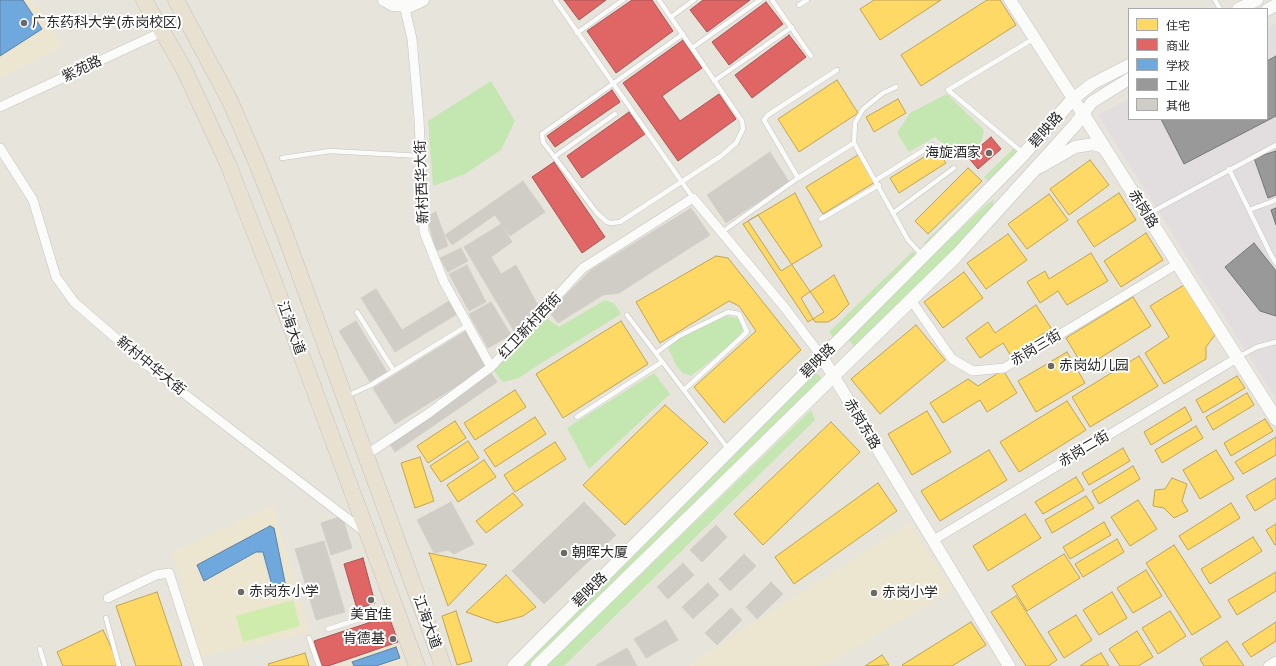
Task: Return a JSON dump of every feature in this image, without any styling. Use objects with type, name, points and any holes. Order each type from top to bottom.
[{"type":"highway","name":"江海大道","points":[[144,0],[164,31],[201,104],[228,164],[276,287],[417,666]]},
{"type":"highway","name":"江海大道","points":[[176,0],[230,101],[283,229],[443,666]]},
{"type":"main road","name":"碧映路","points":[[514,666],[924,256],[1024,154],[1073,99]]},
{"type":"main road","name":"碧映路","points":[[537,666],[911,300],[982,228],[1075,125],[1083,114]]},
{"type":"main road","name":"赤岗路","points":[[1083,114],[1276,419]]},
{"type":"street","points":[[384,0],[393,5],[404,6],[410,6],[423,0]]},
{"type":"street","name":"赤岗路","points":[[1010,0],[1083,114]]},
{"type":"street","points":[[1240,8],[1256,0]]},
{"type":"street","name":"新村西华大街","points":[[404,6],[412,40],[421,156],[424,232],[444,282],[491,367]]},
{"type":"street","name":"紫苑路","points":[[0,107],[164,31]]},
{"type":"street","name":"碧映路","points":[[1073,99],[1092,84],[1128,65]]},
{"type":"street","name":"碧映路","points":[[1083,114],[1092,102],[1128,81]]},
{"type":"street","points":[[1031,173],[1075,147],[1094,144],[1105,148]]},
{"type":"street","name":"新村中华大街","points":[[0,148],[33,200],[56,277],[74,302],[148,366],[367,534]]},
{"type":"street","name":"赤岗东路","points":[[693,198],[785,308],[822,357],[1009,666]]},
{"type":"street","name":"红卫新村西街","points":[[366,455],[429,413],[491,367],[583,268],[693,198]]},
{"type":"street","name":"赤岗三街","points":[[911,300],[952,359],[973,371],[1004,368],[1178,264]]},
{"type":"street","name":"赤岗二街","points":[[932,541],[1237,358]]},
{"type":"street","points":[[108,598],[156,575],[169,573],[199,666]]},
{"type":"street","points":[[1268,666],[1276,661]]},
{"type":"lane","points":[[555,0],[693,198]]},
{"type":"lane","points":[[577,33],[623,0]]},
{"type":"lane","points":[[659,0],[683,34],[742,122],[743,129],[736,143],[729,150],[620,222],[611,223],[602,219],[543,142],[542,134],[613,82],[683,34]]},
{"type":"lane","points":[[671,17],[694,0]]},
{"type":"lane","points":[[692,48],[760,0]]},
{"type":"lane","points":[[772,0],[812,56]]},
{"type":"lane","points":[[799,5],[807,0]]},
{"type":"lane","points":[[714,81],[792,27]]},
{"type":"lane","points":[[1024,154],[948,90],[1034,38]]},
{"type":"lane","points":[[798,178],[764,120],[768,115],[838,70]]},
{"type":"lane","points":[[896,87],[863,108],[855,123],[854,143],[879,185],[908,240],[924,256]]},
{"type":"lane","points":[[554,157],[615,114]]},
{"type":"lane","points":[[722,232],[798,178],[854,143]]},
{"type":"lane","points":[[876,180],[932,145]]},
{"type":"lane","points":[[1146,214],[1276,145]]},
{"type":"lane","points":[[282,158],[330,151],[421,156]]},
{"type":"lane","points":[[893,213],[954,168]]},
{"type":"lane","points":[[1229,169],[1276,263]]},
{"type":"lane","points":[[821,219],[879,185]]},
{"type":"lane","points":[[1249,210],[1276,200]]},
{"type":"lane","points":[[357,312],[394,371]]},
{"type":"lane","points":[[656,354],[679,336],[728,312],[738,314],[747,332],[684,390]]},
{"type":"lane","points":[[627,315],[729,450]]},
{"type":"lane","points":[[345,397],[371,385],[468,325]]},
{"type":"lane","points":[[1237,358],[1257,348],[1276,342]]},
{"type":"lane","points":[[577,417],[662,362]]},
{"type":"lane","points":[[328,629],[396,608]]},
{"type":"lane","points":[[106,618],[119,666]]},
{"type":"lane","points":[[309,638],[319,666]]},
{"type":"lane","points":[[40,650],[45,666]]},
{"type":"shaded area","name":"广东药科大学(赤岗校区)","points":[[0,0],[33,0],[63,46],[0,78]]},
{"type":"shaded area","points":[[1276,23],[1276,399],[1098,115],[1128,100],[1128,120],[1268,120],[1268,27]]},
{"type":"shaded area","name":"赤岗东小学","points":[[273,505],[310,632],[200,657],[173,552]]},
{"type":"shaded area","name":"赤岗小学","points":[[910,523],[953,589],[825,666],[691,666],[689,664]]},
{"type":"shaded area","points":[[398,643],[406,666],[333,666]]},
{"type":"green space","points":[[491,81],[515,121],[501,150],[465,174],[433,186],[428,121]]},
{"type":"green space","points":[[947,94],[984,130],[982,140],[978,145],[970,145],[956,154],[935,137],[909,152],[897,133],[910,113]]},
{"type":"green space","points":[[1015,147],[1022,155],[927,246],[924,243],[988,181],[984,177]]},
{"type":"green space","points":[[994,200],[990,214],[857,349],[846,337],[987,204]]},
{"type":"green space","points":[[913,251],[918,257],[836,340],[829,332]]},
{"type":"green space","points":[[605,300],[614,303],[621,314],[519,378],[503,382],[494,371],[501,358],[546,318],[559,327]]},
{"type":"green space","points":[[724,316],[737,318],[744,328],[736,341],[691,376],[683,373],[677,367],[668,348],[679,338]]},
{"type":"green space","points":[[814,371],[824,380],[533,666],[517,666]]},
{"type":"green space","points":[[654,373],[670,394],[589,469],[567,428]]},
{"type":"green space","points":[[811,410],[815,420],[564,666],[546,666]]},
{"type":"green space","points":[[293,600],[300,626],[243,642],[236,616]]},
{"type":"building: 住宅","points":[[874,0],[941,0],[880,40],[860,9]]},
{"type":"building: 住宅","points":[[987,0],[1000,0],[1016,25],[921,86],[901,55]]},
{"type":"building: 住宅","points":[[837,80],[858,113],[799,152],[778,119]]},
{"type":"building: 住宅","points":[[898,99],[906,113],[874,132],[866,117]]},
{"type":"building: 住宅","points":[[937,149],[946,163],[899,193],[890,178]]},
{"type":"building: 住宅","points":[[858,155],[875,182],[823,214],[806,187]]},
{"type":"building: 住宅","points":[[1090,160],[1109,185],[1069,215],[1050,189]]},
{"type":"building: 住宅","points":[[968,168],[982,181],[928,234],[915,221]]},
{"type":"building: 住宅","points":[[795,193],[822,246],[781,271],[748,221]]},
{"type":"building: 住宅","points":[[1119,193],[1136,220],[1094,247],[1077,221]]},
{"type":"building: 住宅","points":[[1049,194],[1068,220],[1027,249],[1008,224]]},
{"type":"building: 住宅","points":[[758,215],[824,312],[808,322],[743,224]]},
{"type":"building: 住宅","points":[[1146,233],[1163,260],[1121,287],[1104,261]]},
{"type":"building: 住宅","points":[[1008,234],[1027,260],[986,289],[967,263]]},
{"type":"building: 住宅","points":[[1091,253],[1108,281],[1067,305],[1058,291],[1040,303],[1027,282],[1045,271],[1049,279]]},
{"type":"building: 住宅","points":[[716,256],[728,258],[801,350],[724,423],[694,387],[756,331],[739,306],[729,301],[660,343],[636,302]]},
{"type":"building: 住宅","points":[[964,272],[983,298],[943,328],[924,302]]},
{"type":"building: 住宅","points":[[834,275],[849,304],[836,317],[828,322],[815,322],[801,298]]},
{"type":"building: 住宅","points":[[1184,285],[1215,335],[1206,347],[1206,359],[1164,384],[1145,353],[1169,337],[1150,306]]},
{"type":"building: 住宅","points":[[1133,297],[1151,326],[1084,368],[1066,338]]},
{"type":"building: 住宅","points":[[1036,305],[1051,328],[1011,356],[1003,343],[980,358],[966,338],[988,322],[995,333]]},
{"type":"building: 住宅","points":[[621,321],[648,364],[563,418],[536,374]]},
{"type":"building: 住宅","points":[[916,325],[945,360],[880,414],[851,379]]},
{"type":"building: 住宅","points":[[1067,352],[1085,383],[1036,412],[1018,381]]},
{"type":"building: 住宅","points":[[1139,356],[1158,386],[1090,427],[1072,397]]},
{"type":"building: 住宅","points":[[1003,370],[1017,393],[987,412],[980,400],[943,423],[930,403],[968,379],[978,386]]},
{"type":"building: 住宅","points":[[1237,376],[1245,388],[1203,413],[1196,400]]},
{"type":"building: 住宅","points":[[515,390],[526,407],[475,440],[464,423]]},
{"type":"building: 住宅","points":[[1247,393],[1254,405],[1213,430],[1206,417]]},
{"type":"building: 住宅","points":[[1067,401],[1086,430],[1019,472],[1000,442]]},
{"type":"building: 住宅","points":[[665,405],[708,443],[625,525],[583,485]]},
{"type":"building: 住宅","points":[[1185,407],[1192,420],[1151,445],[1144,432]]},
{"type":"building: 住宅","points":[[927,411],[951,452],[912,475],[888,434]]},
{"type":"building: 住宅","points":[[535,417],[546,434],[495,467],[484,450]]},
{"type":"building: 住宅","points":[[1265,419],[1273,431],[1231,456],[1224,443]]},
{"type":"building: 住宅","points":[[455,421],[466,438],[428,463],[417,446]]},
{"type":"building: 住宅","points":[[831,422],[860,452],[763,545],[734,514]]},
{"type":"building: 住宅","points":[[1196,426],[1203,438],[1162,463],[1155,450]]},
{"type":"building: 住宅","points":[[1276,437],[1276,455],[1243,474],[1235,462]]},
{"type":"building: 住宅","points":[[468,441],[479,458],[441,482],[430,466]]},
{"type":"building: 住宅","points":[[555,442],[566,459],[515,492],[504,475]]},
{"type":"building: 住宅","points":[[1123,448],[1130,461],[1089,485],[1082,473]]},
{"type":"building: 住宅","points":[[989,450],[1007,480],[940,521],[921,491]]},
{"type":"building: 住宅","points":[[1216,450],[1234,479],[1200,499],[1183,470]]},
{"type":"building: 住宅","points":[[420,457],[434,501],[415,508],[401,463]]},
{"type":"building: 住宅","points":[[484,460],[496,477],[458,502],[447,485]]},
{"type":"building: 住宅","points":[[1133,466],[1140,479],[1099,504],[1092,491]]},
{"type":"building: 住宅","points":[[1076,477],[1084,490],[1043,514],[1035,502]]},
{"type":"building: 住宅","points":[[1172,478],[1187,484],[1182,501],[1188,511],[1174,518],[1164,508],[1153,506],[1155,490],[1165,489]]},
{"type":"building: 住宅","points":[[1276,478],[1276,498],[1255,511],[1246,496]]},
{"type":"building: 住宅","points":[[878,483],[897,511],[794,584],[775,557]]},
{"type":"building: 住宅","points":[[513,493],[523,505],[486,533],[476,521]]},
{"type":"building: 住宅","points":[[1086,496],[1094,508],[1052,533],[1045,520]]},
{"type":"building: 住宅","points":[[1138,500],[1157,529],[1130,546],[1111,517]]},
{"type":"building: 住宅","points":[[1231,503],[1240,518],[1188,550],[1179,536]]},
{"type":"building: 住宅","points":[[1025,514],[1041,538],[988,571],[973,546]]},
{"type":"building: 住宅","points":[[1104,522],[1111,535],[1070,559],[1063,547]]},
{"type":"building: 住宅","points":[[1276,524],[1276,544],[1275,545],[1266,530]]},
{"type":"building: 住宅","points":[[1253,537],[1262,551],[1210,584],[1201,569]]},
{"type":"building: 住宅","points":[[1117,539],[1124,552],[1083,577],[1075,564]]},
{"type":"building: 住宅","points":[[1174,545],[1221,617],[1192,635],[1146,563]]},
{"type":"building: 住宅","points":[[429,553],[487,565],[448,606]]},
{"type":"building: 住宅","points":[[1064,554],[1080,578],[1027,611],[1012,586]]},
{"type":"building: 住宅","points":[[1146,570],[1162,596],[1133,613],[1117,588]]},
{"type":"building: 住宅","points":[[1276,572],[1276,591],[1237,615],[1228,600]]},
{"type":"building: 住宅","points":[[506,575],[536,607],[523,616],[497,623],[466,612]]},
{"type":"building: 住宅","points":[[157,592],[182,666],[136,666],[116,606]]},
{"type":"building: 住宅","points":[[1112,592],[1127,618],[1099,635],[1083,610]]},
{"type":"building: 住宅","points":[[1016,596],[1057,660],[1048,666],[1026,666],[991,612]]},
{"type":"building: 住宅","points":[[456,611],[472,661],[457,665],[442,616]]},
{"type":"building: 住宅","points":[[1170,611],[1186,636],[1158,654],[1142,628]]},
{"type":"building: 住宅","points":[[1076,615],[1092,640],[1064,658],[1048,632]]},
{"type":"building: 住宅","points":[[971,622],[986,645],[952,666],[902,665]]},
{"type":"building: 住宅","points":[[1276,622],[1276,641],[1251,657],[1242,644]]},
{"type":"building: 住宅","points":[[103,630],[119,664],[114,666],[63,666],[57,652]]},
{"type":"building: 住宅","points":[[1137,631],[1153,657],[1138,666],[1120,666],[1109,649]]},
{"type":"building: 住宅","points":[[1227,641],[1244,666],[1204,666],[1200,659]]},
{"type":"building: 住宅","points":[[305,653],[309,666],[269,666],[268,664]]},
{"type":"building: 住宅","points":[[1101,653],[1109,666],[1080,666],[1089,660]]},
{"type":"building: 住宅","points":[[882,655],[889,665],[865,666]]},
{"type":"building: 商业","points":[[564,0],[606,0],[579,20]]},
{"type":"building: 商业","points":[[632,0],[652,0],[673,31],[616,73],[587,31]]},
{"type":"building: 商业","points":[[703,0],[750,0],[707,32],[690,10]]},
{"type":"building: 商业","points":[[766,2],[783,24],[729,65],[712,42]]},
{"type":"building: 商业","points":[[789,35],[806,57],[752,98],[735,75]]},
{"type":"building: 商业","points":[[683,40],[702,68],[662,96],[680,121],[719,94],[736,119],[678,161],[623,83]]},
{"type":"building: 商业","points":[[612,90],[620,102],[555,147],[547,136]]},
{"type":"building: 商业","points":[[629,112],[645,134],[582,178],[567,156]]},
{"type":"building: 商业","points":[[991,137],[1001,149],[978,169],[968,157]]},
{"type":"building: 商业","points":[[554,162],[605,237],[582,253],[532,177]]},
{"type":"building: 商业","points":[[363,558],[375,603],[357,609],[344,564]]},
{"type":"building: 商业","points":[[389,616],[398,642],[328,666],[322,666],[314,641]]},
{"type":"building: 学校","points":[[0,0],[23,0],[42,29],[0,56]]},
{"type":"building: 学校","points":[[270,526],[274,528],[286,587],[273,589],[263,552],[256,552],[204,581],[197,565]]},
{"type":"building: 学校","points":[[396,647],[400,658],[376,666],[354,666],[352,662]]},
{"type":"building: 工业","points":[[1276,56],[1276,116],[1184,164],[1162,120],[1268,120],[1268,60]]},
{"type":"building: 工业","points":[[1276,151],[1276,195],[1268,198],[1254,158]]},
{"type":"building: 工业","points":[[1276,208],[1276,225],[1271,210]]},
{"type":"building: 工业","points":[[1254,243],[1276,271],[1276,316],[1260,311],[1225,267]]},
{"type":"building: 其他","points":[[770,152],[789,182],[726,223],[707,195]]},
{"type":"building: 其他","points":[[523,181],[545,212],[510,236],[495,215],[452,245],[445,235]]},
{"type":"building: 其他","points":[[691,208],[710,235],[619,293],[603,295],[558,323],[549,312],[591,270]]},
{"type":"building: 其他","points":[[436,212],[448,246],[436,251],[427,216]]},
{"type":"building: 其他","points":[[501,224],[512,242],[491,257],[501,274],[516,265],[540,309],[514,331],[464,247]]},
{"type":"building: 其他","points":[[461,248],[468,261],[448,272],[440,258]]},
{"type":"building: 其他","points":[[467,265],[486,302],[469,311],[449,274]]},
{"type":"building: 其他","points":[[376,289],[402,330],[449,301],[457,314],[395,352],[361,298]]},
{"type":"building: 其他","points":[[491,302],[511,335],[488,348],[469,314]]},
{"type":"building: 其他","points":[[356,321],[387,372],[370,382],[339,331]]},
{"type":"building: 其他","points":[[466,331],[488,367],[395,424],[373,388]]},
{"type":"building: 其他","points":[[491,373],[497,382],[395,452],[389,443]]},
{"type":"building: 其他","points":[[451,502],[474,544],[454,554],[448,550],[434,553],[417,520]]},
{"type":"building: 其他","name":"朝晖大厦","points":[[584,502],[616,535],[544,604],[512,571]]},
{"type":"building: 其他","points":[[342,516],[352,548],[331,555],[321,523]]},
{"type":"building: 其他","points":[[716,525],[727,537],[702,562],[690,550]]},
{"type":"building: 其他","points":[[324,541],[345,612],[316,620],[295,549]]},
{"type":"building: 其他","points":[[744,554],[756,566],[730,591],[719,579]]},
{"type":"building: 其他","points":[[683,563],[694,575],[668,599],[657,587]]},
{"type":"building: 其他","points":[[771,582],[783,594],[757,619],[746,607]]},
{"type":"building: 其他","points":[[708,583],[719,595],[693,619],[682,607]]},
{"type":"building: 其他","points":[[731,608],[742,620],[717,645],[705,633]]},
{"type":"building: 其他","points":[[666,620],[678,640],[646,658],[634,639]]},
{"type":"building: 其他","points":[[627,648],[637,666],[595,666]]},
{"type":"place","name":"广东药科大学(赤岗校区)","points":[[24,23]]},
{"type":"place","name":"海旋酒家","points":[[989,153]]},
{"type":"place","name":"赤岗幼儿园","points":[[1051,366]]},
{"type":"place","name":"朝晖大厦","points":[[564,553]]},
{"type":"place","name":"赤岗东小学","points":[[241,592]]},
{"type":"place","name":"赤岗小学","points":[[874,593]]},
{"type":"place","name":"美宜佳","points":[[371,600]]},
{"type":"place","name":"肯德基","points":[[393,639]]}]
